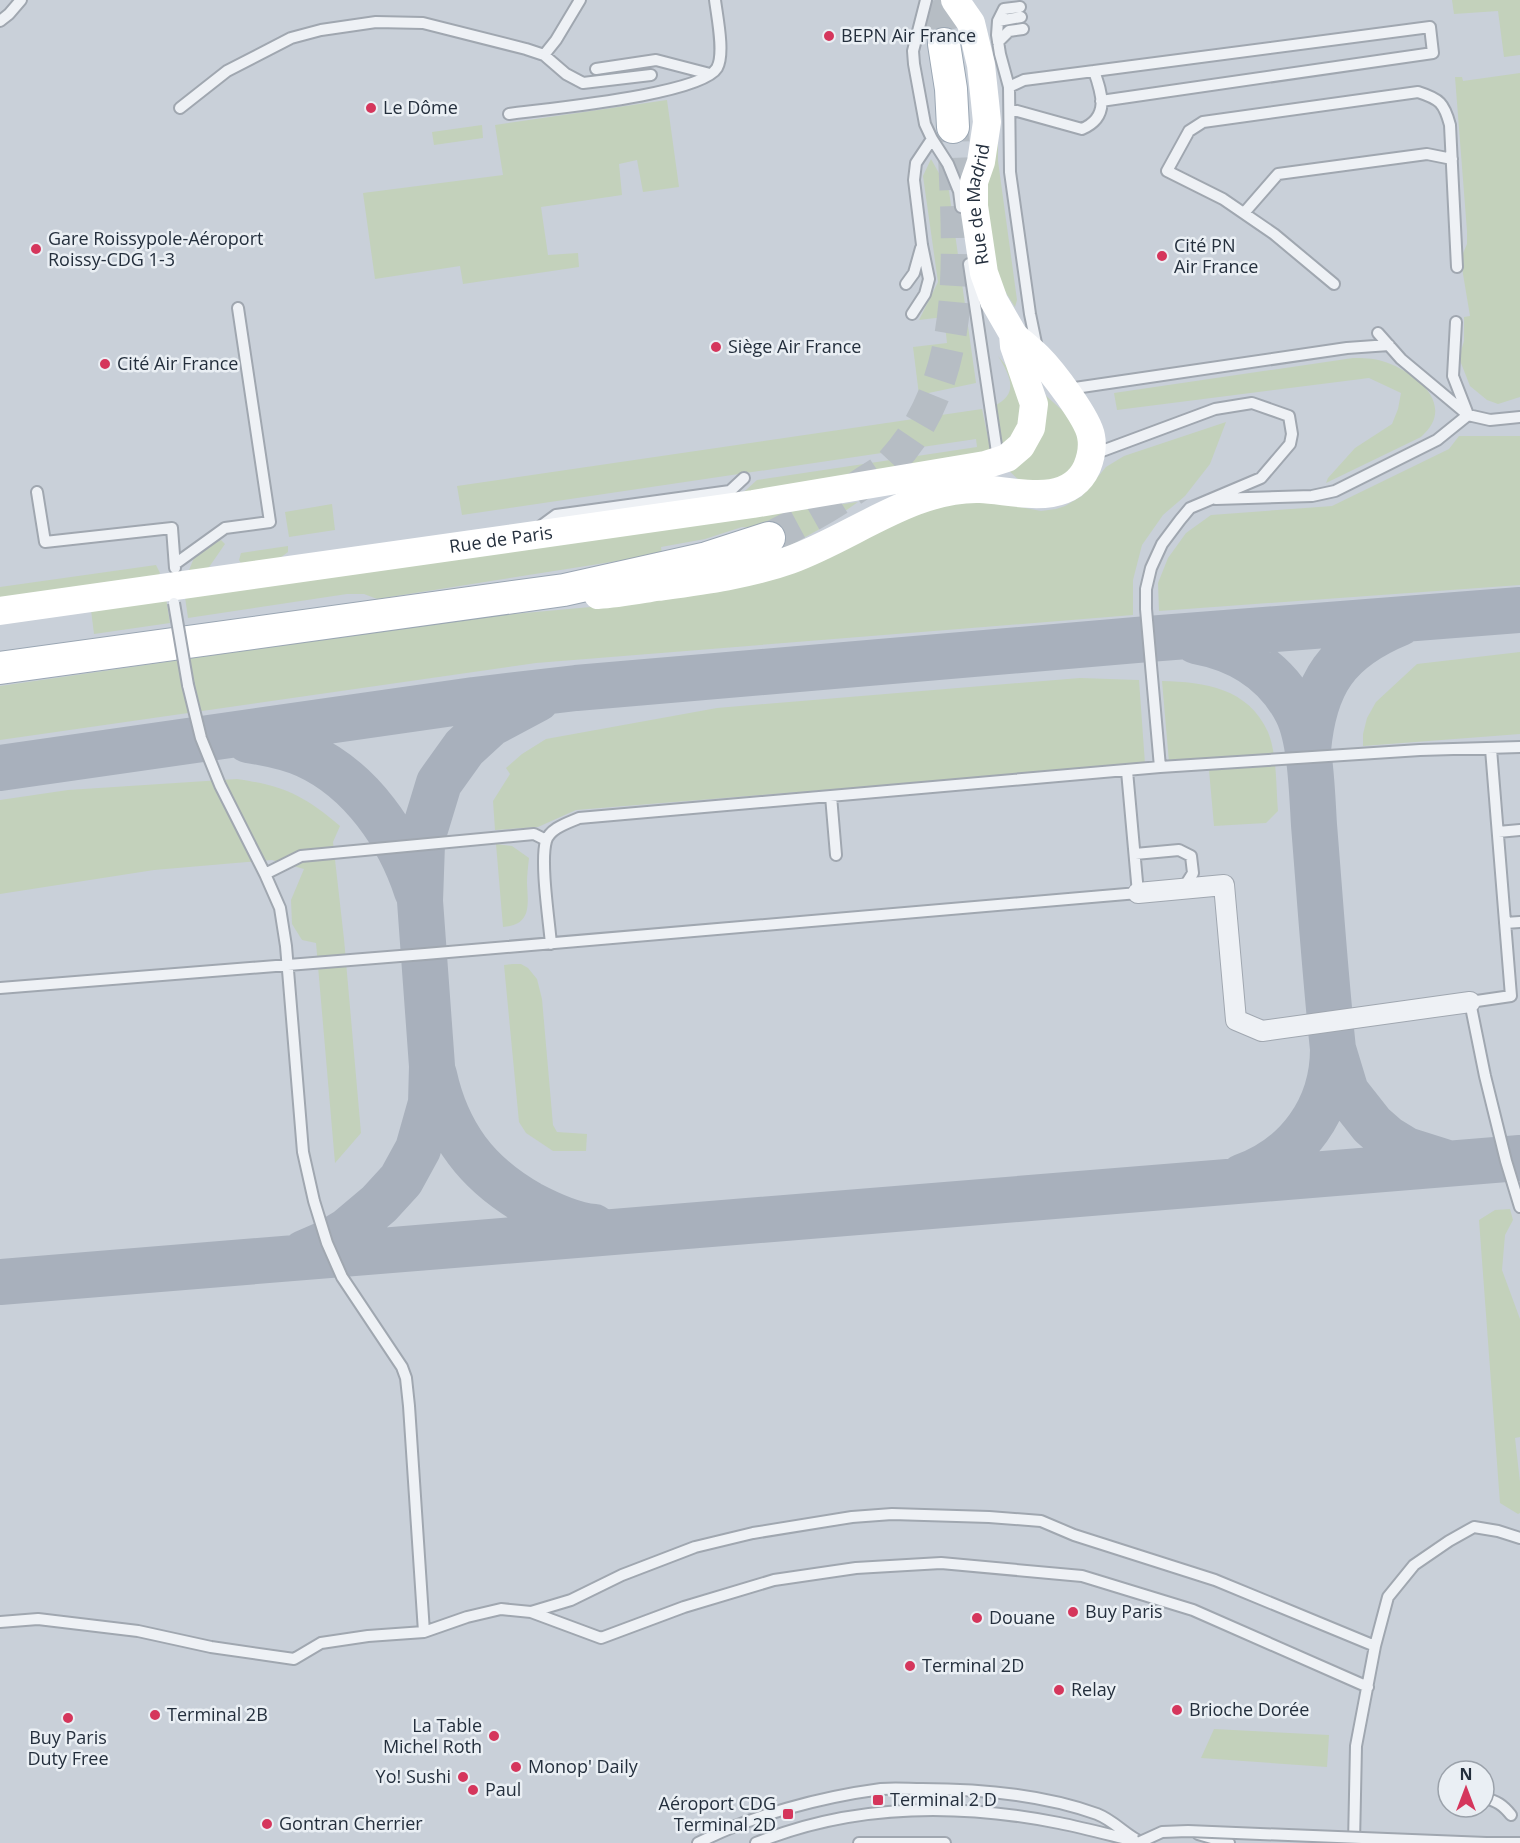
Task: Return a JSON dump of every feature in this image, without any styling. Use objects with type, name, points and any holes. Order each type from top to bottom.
[{"type":"main road","points":[[942,133],[951,88],[944,44]]},
{"type":"main road","points":[[0,668],[564,590],[707,558],[769,538]]},
{"type":"street","name":"Rue de Madrid","points":[[956,0],[971,22],[995,80],[981,162],[974,182],[974,206],[984,273],[994,301],[1013,334],[1014,346],[1034,404],[1031,428],[1021,446],[1007,458],[1010,478]]},
{"type":"street","points":[[1010,478],[1047,495],[1075,482],[1086,469],[1091,455],[1091,433],[1079,410],[1039,357],[1013,334]]},
{"type":"street","name":"Rue de Paris","points":[[0,611],[753,504],[968,468],[1010,478]]},
{"type":"street","points":[[564,590],[601,595],[718,579],[790,560],[858,530],[908,502],[967,488],[997,489],[1012,494],[1010,478]]},
{"type":"street","points":[[1138,893],[1224,885],[1236,1020],[1262,1031],[1470,1002]]},
{"type":"lane","points":[[0,21],[21,0]]},
{"type":"lane","points":[[544,55],[556,40],[580,0]]},
{"type":"lane","points":[[509,114],[591,104],[682,87],[710,74],[717,67],[721,49],[715,0]]},
{"type":"lane","points":[[926,0],[913,51],[925,124],[942,133]]},
{"type":"lane","points":[[1021,12],[998,21],[995,80],[1009,104],[1010,172],[1030,314],[1039,357]]},
{"type":"lane","points":[[180,108],[226,71],[291,38],[321,30],[376,22],[423,23],[490,39],[544,55],[566,74],[583,83],[651,75]]},
{"type":"lane","points":[[995,80],[1024,80],[1430,27],[1433,53],[1101,100]]},
{"type":"lane","points":[[998,42],[1009,31],[1023,29]]},
{"type":"lane","points":[[596,69],[656,60],[710,74]]},
{"type":"lane","points":[[1009,104],[1082,129],[1094,124],[1101,111],[1101,92],[1094,71]]},
{"type":"lane","points":[[1334,284],[1274,234],[1244,213],[1167,171],[1190,131],[1203,122],[1418,92],[1437,98],[1446,109],[1450,125],[1457,267]]},
{"type":"lane","points":[[942,133],[948,164],[959,191],[963,218]]},
{"type":"lane","points":[[912,314],[925,294],[929,279],[922,245],[914,180],[916,163],[942,133]]},
{"type":"lane","points":[[1244,213],[1278,174],[1428,154],[1452,159]]},
{"type":"lane","points":[[906,284],[914,273],[922,245]]},
{"type":"lane","points":[[967,252],[1010,478]]},
{"type":"lane","points":[[173,585],[225,528],[270,522],[238,308]]},
{"type":"lane","points":[[1456,322],[1453,376],[1468,415]]},
{"type":"lane","points":[[1378,333],[1401,359],[1468,415],[1490,420],[1520,417]]},
{"type":"lane","points":[[1063,390],[1347,348],[1389,345]]},
{"type":"lane","points":[[1091,455],[1215,409],[1252,403],[1289,416],[1290,444],[1261,478],[1190,507],[1162,544],[1148,580],[1146,609],[1160,767]]},
{"type":"lane","points":[[1207,499],[1312,496],[1335,491],[1437,440],[1468,415]]},
{"type":"lane","points":[[529,536],[555,515],[730,491],[744,478]]},
{"type":"lane","points":[[37,492],[45,542],[172,528],[173,585],[188,685],[201,738],[220,785],[280,908],[288,966],[302,1143],[314,1201],[331,1256],[342,1277],[402,1367],[406,1378],[424,1632]]},
{"type":"lane","points":[[551,944],[544,863],[546,840],[559,826],[579,818],[1160,767],[1420,750],[1520,747]]},
{"type":"lane","points":[[1491,749],[1505,923],[1516,995],[1470,1002],[1487,1086],[1520,1207]]},
{"type":"lane","points":[[0,988],[288,966],[1138,893],[1127,771]]},
{"type":"lane","points":[[831,796],[836,855]]},
{"type":"lane","points":[[1498,832],[1520,830]]},
{"type":"lane","points":[[265,874],[301,856],[534,834],[546,840]]},
{"type":"lane","points":[[1135,854],[1179,850],[1191,856],[1193,873],[1183,889]]},
{"type":"lane","points":[[1505,923],[1520,922]]},
{"type":"lane","points":[[531,1612],[571,1600],[622,1575],[695,1547],[753,1533],[852,1517],[882,1515],[989,1517],[1041,1521],[1074,1535],[1215,1580],[1375,1646]]},
{"type":"lane","points":[[1354,1843],[1356,1746],[1375,1646],[1388,1598],[1414,1565],[1474,1527],[1520,1538]]},
{"type":"lane","points":[[0,1622],[38,1620],[138,1631],[212,1647],[294,1659],[321,1643],[368,1635],[424,1632],[467,1617],[501,1609],[531,1612],[601,1638],[684,1608],[774,1580],[856,1568],[942,1563],[1082,1576],[1193,1610],[1368,1687]]},
{"type":"lane","points":[[698,1843],[736,1826],[793,1808],[883,1789],[957,1789],[1000,1793],[1065,1804],[1112,1820],[1141,1843]]},
{"type":"lane","points":[[1496,1802],[1511,1815]]},
{"type":"lane","points":[[756,1843],[778,1834],[849,1816],[912,1809],[997,1814],[1058,1823],[1141,1843],[1162,1832],[1188,1831],[1355,1839],[1520,1843]]},
{"type":"lane","points":[[1188,1831],[1229,1843]]},
{"type":"lane","points":[[859,1843],[945,1843]]},
{"type":"shaded area","points":[[0,0],[1520,0],[1520,1843],[0,1843]]},
{"type":"green space","points":[[1452,0],[1520,0],[1520,55],[1504,57],[1498,11],[1454,14]]},
{"type":"green space","points":[[1520,73],[1520,397],[1498,404],[1487,400],[1470,386],[1459,358],[1464,341],[1464,317],[1470,316],[1462,268],[1457,267],[1467,244],[1467,231],[1455,77],[1462,77],[1463,81]]},
{"type":"green space","points":[[667,100],[679,187],[643,192],[637,160],[619,164],[622,195],[541,207],[548,255],[578,253],[579,267],[463,284],[460,266],[375,279],[363,193],[503,175],[495,125]]},
{"type":"green space","points":[[482,125],[483,138],[434,145],[432,132]]},
{"type":"green space","points":[[998,141],[998,161],[1017,300],[1015,307],[994,274],[982,184]]},
{"type":"green space","points":[[931,159],[949,191],[976,383],[919,395],[913,347],[947,343],[944,317],[919,320],[938,282],[923,176]]},
{"type":"green space","points":[[998,356],[1013,374],[1023,395],[1018,429],[1000,447],[994,406],[1007,396],[1010,384],[1006,370]]},
{"type":"green space","points":[[1353,358],[1382,361],[1419,381],[1434,402],[1435,413],[1431,425],[1421,437],[1326,483],[1355,448],[1392,424],[1401,393],[1369,378],[1117,410],[1114,393]]},
{"type":"green space","points":[[1044,394],[1063,411],[1080,436],[1080,460],[1061,483],[1021,482],[1006,468]]},
{"type":"green space","points":[[982,409],[991,452],[736,499],[757,480],[977,447],[976,439],[462,515],[457,486]]},
{"type":"green space","points":[[1226,422],[1210,464],[1185,496],[1163,515],[1142,545],[1133,580],[1133,615],[536,663],[0,740],[0,686],[318,640],[381,626],[591,607],[961,496],[1041,511],[1056,509],[1082,496],[1106,467],[1124,456]]},
{"type":"green space","points":[[1459,436],[1520,436],[1520,585],[1159,611],[1158,583],[1168,558],[1186,533],[1211,515],[1332,506],[1449,449]]},
{"type":"green space","points":[[858,502],[818,530],[787,547],[751,528],[742,527],[705,539],[661,547],[662,554],[377,599],[364,594],[347,594],[188,618],[185,597]]},
{"type":"green space","points":[[332,504],[335,530],[289,537],[285,512]]},
{"type":"green space","points":[[221,540],[225,544],[205,573],[189,570],[196,553]]},
{"type":"green space","points":[[288,546],[288,552],[276,561],[242,565],[239,560],[241,553]]},
{"type":"green space","points":[[156,565],[160,573],[157,578],[0,601],[0,587]]},
{"type":"green space","points":[[166,598],[170,623],[94,634],[91,610]]},
{"type":"green space","points":[[1520,652],[1520,734],[1363,746],[1367,718],[1376,702],[1417,664]]},
{"type":"green space","points":[[1080,678],[1139,680],[1145,764],[576,810],[538,827],[495,830],[493,801],[510,774],[506,768],[522,754],[546,739],[717,708]]},
{"type":"green space","points":[[1162,681],[1194,683],[1224,690],[1249,706],[1259,717],[1268,732],[1275,760],[1278,811],[1266,823],[1214,826],[1208,759],[1169,762]]},
{"type":"green space","points":[[237,779],[268,785],[304,799],[340,826],[333,842],[361,1133],[335,1163],[316,943],[302,940],[292,924],[291,900],[304,869],[272,860],[154,870],[0,894],[0,800],[68,790]]},
{"type":"green space","points":[[496,844],[512,846],[529,858],[527,906],[524,918],[503,927]]},
{"type":"green space","points":[[521,964],[528,968],[537,979],[542,999],[553,1125],[557,1132],[587,1134],[586,1151],[553,1151],[526,1133],[519,1122],[504,965]]},
{"type":"green space","points":[[1510,1209],[1513,1220],[1505,1235],[1502,1270],[1520,1319],[1520,1437],[1515,1438],[1520,1482],[1520,1513],[1518,1514],[1500,1503],[1479,1220],[1495,1210]]},
{"type":"green space","points":[[1214,1729],[1329,1735],[1327,1767],[1201,1758]]},
{"type":"taxiway","points":[[0,768],[474,700],[576,688],[1520,610]]},
{"type":"taxiway","points":[[1308,750],[1316,706],[1323,687],[1333,671],[1360,644],[1400,623]]},
{"type":"taxiway","points":[[1196,641],[1242,656],[1279,685],[1302,724],[1311,783],[1333,1049],[1331,1071],[1327,1091],[1308,1128],[1280,1157],[1242,1177]]},
{"type":"taxiway","points":[[304,1253],[347,1231],[379,1204],[401,1180],[418,1149],[431,1103],[432,1066],[420,901],[422,844],[425,829],[439,783],[464,748],[490,724],[537,699]]},
{"type":"taxiway","points":[[248,740],[299,752],[326,766],[344,779],[361,795],[388,830],[400,850],[417,891]]},
{"type":"taxiway","points":[[1333,1049],[1346,1092],[1372,1125],[1388,1139],[1406,1150],[1444,1162]]},
{"type":"taxiway","points":[[434,1075],[447,1116],[456,1134],[480,1166],[511,1192],[530,1204],[569,1221],[594,1227]]},
{"type":"taxiway","points":[[0,1282],[1520,1158]]},
{"type":"tunnel","points":[[935,0],[944,44]]},
{"type":"tunnel","points":[[769,538],[829,506],[886,468],[917,430],[936,390],[948,348],[957,260],[953,127]]},
{"type":"place","name":"BEPN Air France","points":[[829,36]]},
{"type":"place","name":"Le Dôme","points":[[371,108]]},
{"type":"place","name":"Gare Roissypole-Aéroport Roissy-CDG 1-3","points":[[36,249]]},
{"type":"place","name":"Cité PN Air France","points":[[1162,256]]},
{"type":"place","name":"Siège Air France","points":[[716,347]]},
{"type":"place","name":"Cité Air France","points":[[105,364]]},
{"type":"place","name":"Buy Paris","points":[[1073,1612]]},
{"type":"place","name":"Douane","points":[[977,1618]]},
{"type":"place","name":"Terminal 2D","points":[[910,1666]]},
{"type":"place","name":"Relay","points":[[1059,1690]]},
{"type":"place","name":"Brioche Dorée","points":[[1177,1710]]},
{"type":"place","name":"Terminal 2B","points":[[155,1715]]},
{"type":"place","name":"Buy Paris Duty Free","points":[[68,1718]]},
{"type":"place","name":"La Table Michel Roth","points":[[494,1736]]},
{"type":"place","name":"Monop' Daily","points":[[516,1767]]},
{"type":"place","name":"Yo! Sushi","points":[[463,1777]]},
{"type":"place","name":"Paul","points":[[473,1790]]},
{"type":"place","name":"Terminal 2 D","points":[[878,1800]]},
{"type":"place","name":"Aéroport CDG Terminal 2D","points":[[788,1814]]},
{"type":"place","name":"Gontran Cherrier","points":[[267,1824]]}]
